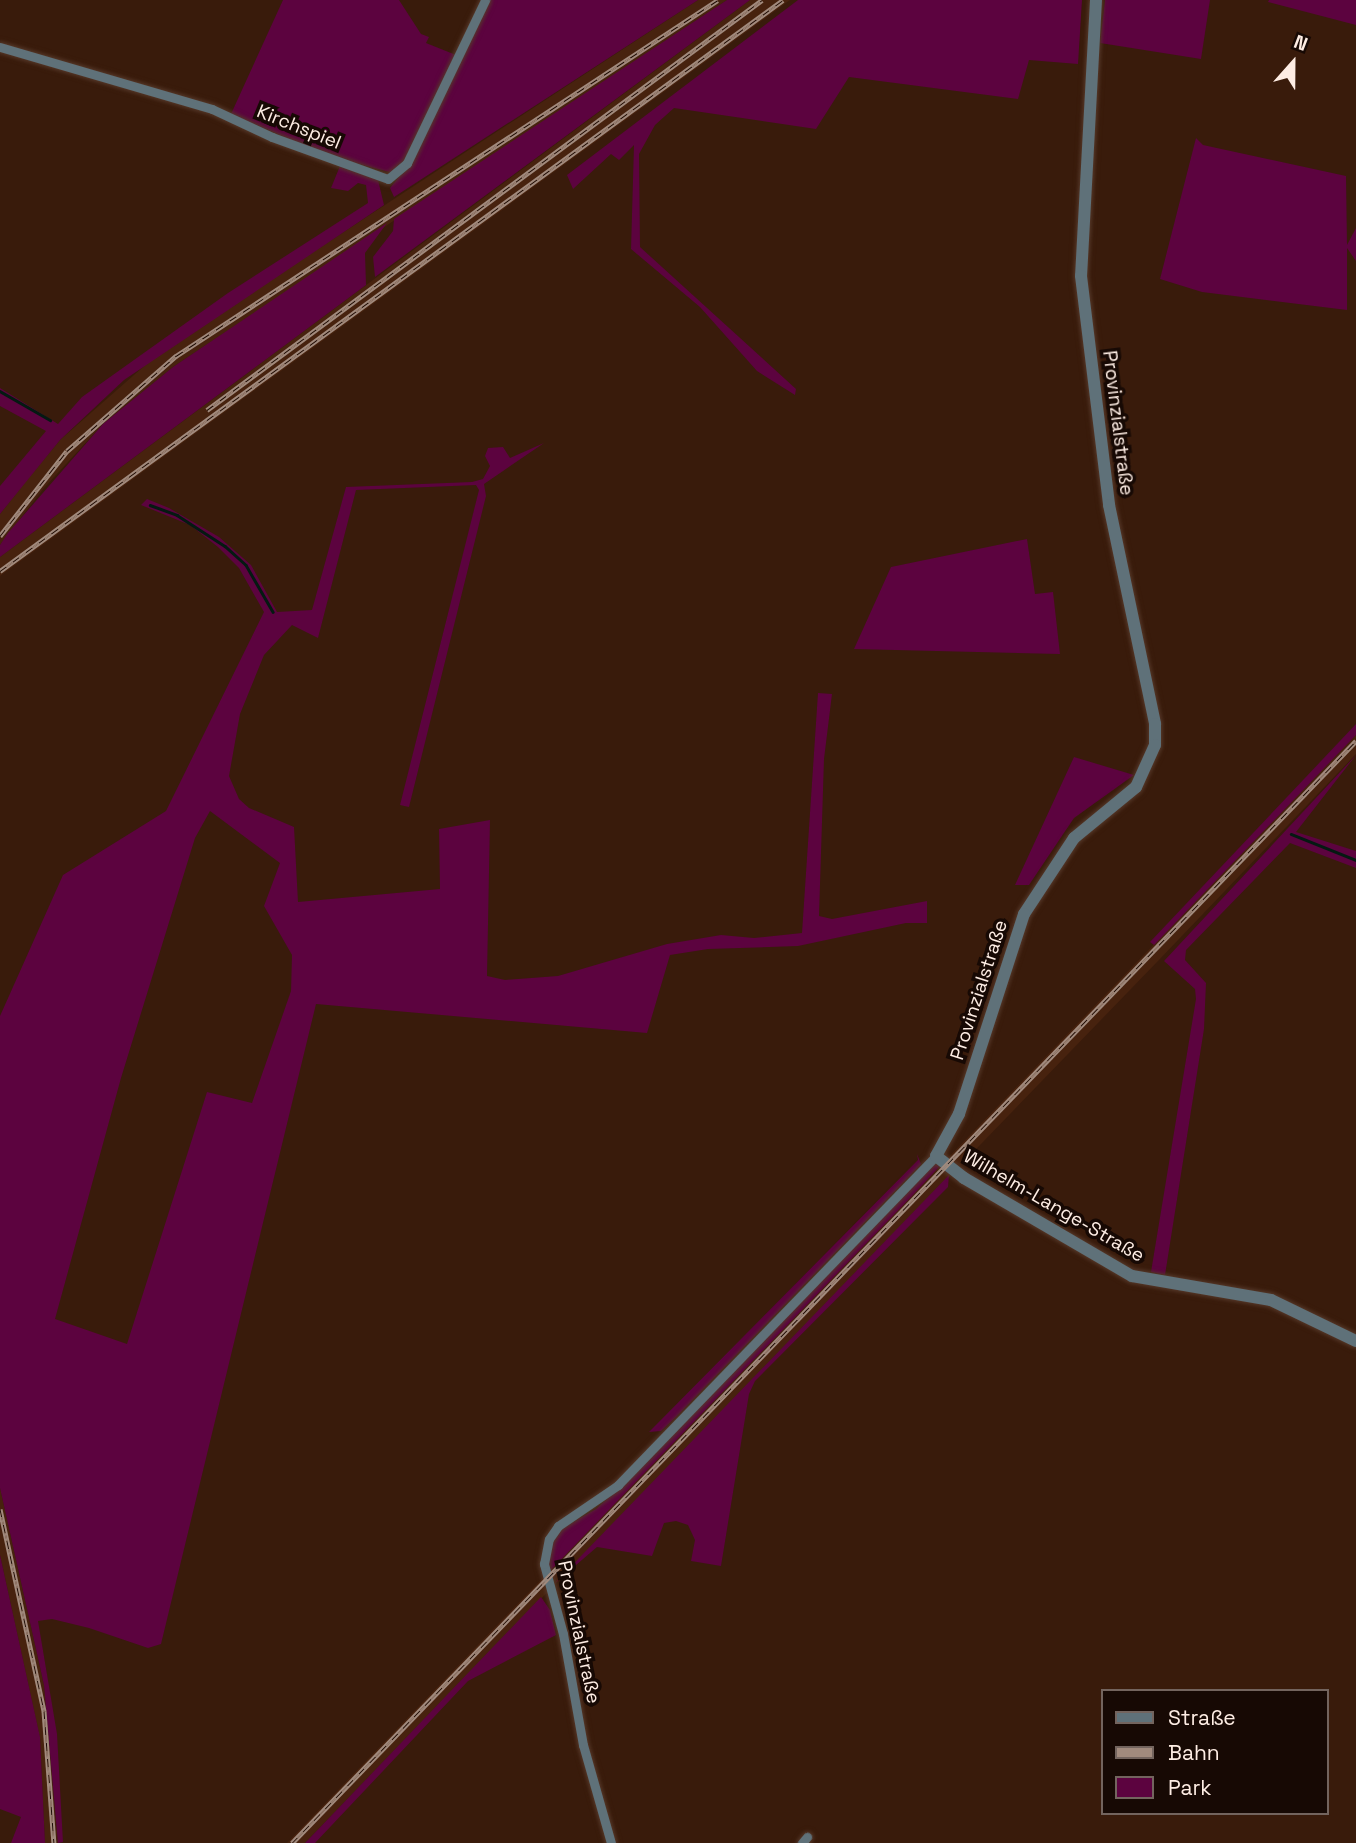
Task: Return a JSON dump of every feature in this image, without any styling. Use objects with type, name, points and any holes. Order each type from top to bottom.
[{"type":"street","name":"Kirchspiel","points":[[0,47],[212,109],[272,137],[388,179],[407,163],[485,0]]},
{"type":"street","name":"Provinzialstraße","points":[[611,1843],[583,1745],[563,1634],[544,1564],[548,1539],[558,1526],[618,1486],[936,1156],[959,1114],[1024,914],[1074,838],[1136,787],[1155,745],[1155,724],[1114,532],[1081,276],[1096,0]]},
{"type":"street","name":"Wilhelm-Lange-Straße","points":[[936,1156],[964,1178],[1132,1276],[1271,1300],[1356,1341]]},
{"type":"shaded area","points":[[698,0],[727,0],[173,367],[103,424],[44,488],[0,545],[0,514],[60,440],[159,353]]},
{"type":"shaded area","points":[[750,0],[790,0],[0,576],[0,557]]},
{"type":"shaded area","points":[[1356,735],[1356,754],[1158,961],[305,1843],[287,1843]]},
{"type":"shaded area","points":[[0,1488],[44,1685],[58,1843],[45,1843],[40,1738],[0,1555]]},
{"type":"green space","points":[[283,0],[399,0],[421,34],[429,37],[426,43],[456,55],[404,161],[393,173],[329,156],[231,114]]},
{"type":"green space","points":[[487,0],[698,0],[394,197],[390,188],[413,159]]},
{"type":"green space","points":[[727,0],[750,0],[375,277],[373,257],[393,231],[394,219]]},
{"type":"green space","points":[[798,0],[1082,0],[1078,64],[1029,60],[1018,99],[849,77],[816,129],[674,108],[655,125],[639,154],[640,247],[796,389],[795,395],[757,371],[700,307],[631,249],[634,145],[619,160],[611,154],[573,189],[567,175]]},
{"type":"green space","points":[[1105,0],[1210,0],[1201,59],[1100,43]]},
{"type":"green space","points":[[1356,0],[1356,25],[1268,2]]},
{"type":"green space","points":[[1196,138],[1203,145],[1346,176],[1347,245],[1356,228],[1356,261],[1347,248],[1347,310],[1202,292],[1160,279]]},
{"type":"green space","points":[[340,166],[378,180],[384,205],[124,380],[60,440],[0,514],[0,486],[46,431],[0,406],[0,388],[58,424],[82,397],[228,293],[368,203],[366,185],[358,183],[348,191],[331,188]]},
{"type":"green space","points":[[387,223],[365,253],[366,285],[0,557],[0,545],[8,533],[103,424],[173,367]]},
{"type":"green space","points":[[544,443],[484,484],[486,496],[409,807],[400,805],[479,490],[476,485],[356,490],[318,638],[292,625],[264,655],[240,714],[229,776],[239,799],[249,808],[294,827],[298,902],[440,889],[439,829],[490,820],[487,976],[505,980],[558,976],[667,944],[721,935],[754,938],[802,933],[818,693],[832,694],[824,759],[819,916],[832,919],[927,901],[927,923],[906,923],[798,946],[708,949],[670,955],[647,1033],[316,1004],[161,1644],[148,1648],[89,1628],[52,1619],[38,1621],[57,1734],[63,1842],[58,1843],[44,1685],[0,1488],[0,1016],[63,875],[166,811],[264,612],[239,568],[218,547],[190,525],[141,505],[147,499],[169,508],[219,537],[251,565],[277,612],[312,610],[346,487],[472,482],[483,479],[490,466],[485,456],[488,448],[503,447],[510,458]],"holes":[[[210,811],[280,863],[264,906],[292,955],[291,991],[252,1103],[207,1092],[127,1344],[55,1319],[121,1078],[195,838]]]},
{"type":"green space","points":[[1027,539],[1035,594],[1053,592],[1060,654],[854,649],[891,567]]},
{"type":"green space","points":[[1356,724],[1356,735],[1154,945],[1150,942]]},
{"type":"green space","points":[[1356,755],[1296,832],[1356,851],[1356,868],[1290,843],[1186,950],[1185,960],[1206,983],[1204,1029],[1165,1275],[1151,1272],[1196,999],[1195,989],[1164,961]]},
{"type":"green space","points":[[1074,757],[1134,775],[1074,818],[1029,885],[1015,885]]},
{"type":"green space","points":[[917,1154],[921,1164],[677,1416],[661,1431],[649,1432],[918,1160]]},
{"type":"green space","points":[[929,1165],[940,1166],[913,1195],[549,1572],[549,1546],[559,1530],[596,1509],[624,1483]]},
{"type":"green space","points":[[949,1175],[948,1187],[755,1381],[749,1394],[721,1566],[691,1561],[695,1540],[688,1525],[676,1521],[664,1523],[652,1556],[597,1547],[554,1584]]},
{"type":"green space","points":[[0,1555],[40,1737],[45,1843],[11,1843],[21,1817],[0,1809]]},
{"type":"green space","points":[[541,1597],[550,1610],[556,1635],[468,1681],[315,1843],[305,1843]]},
{"type":"waterway","points":[[0,391],[50,420]]},
{"type":"waterway","points":[[150,505],[177,515],[225,546],[246,565],[273,612]]},
{"type":"waterway","points":[[1291,834],[1356,860]]},
{"type":"railway","points":[[0,536],[67,451],[176,356],[718,0]]},
{"type":"railway","points":[[207,410],[762,0]]},
{"type":"railway","points":[[0,571],[783,0]]},
{"type":"railway","points":[[292,1843],[1356,741]]},
{"type":"railway","points":[[0,1509],[44,1711],[54,1843]]}]
